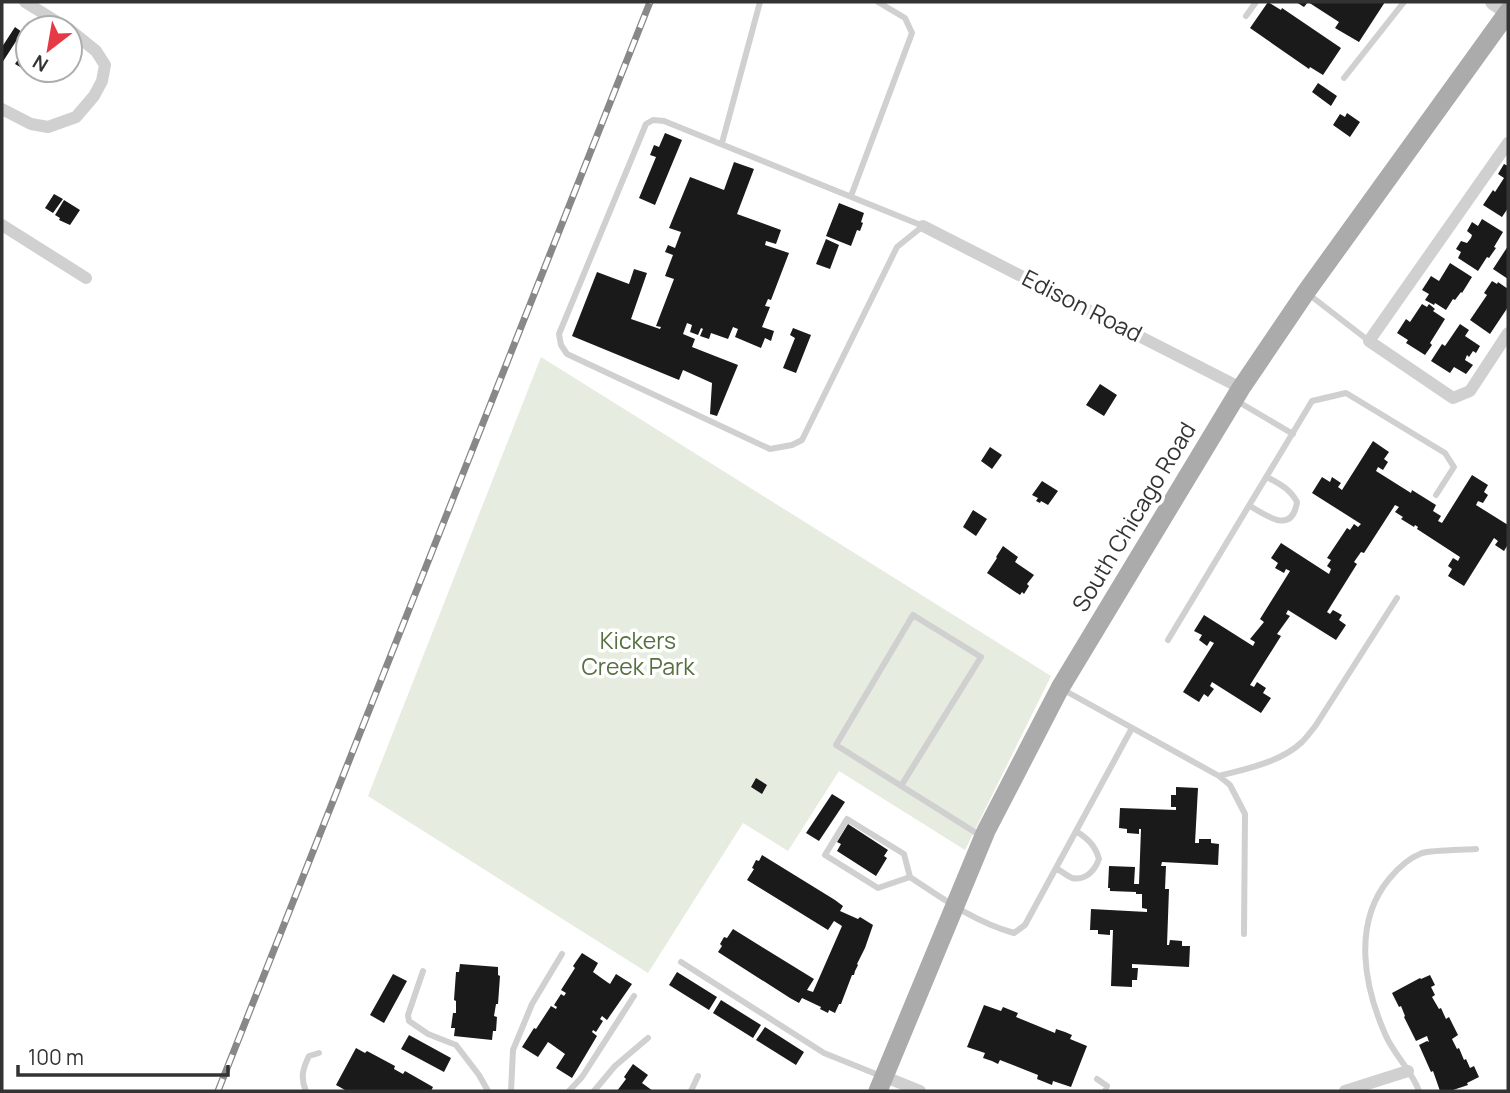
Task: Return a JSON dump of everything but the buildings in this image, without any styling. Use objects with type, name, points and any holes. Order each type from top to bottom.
[{"type":"main road","name":"South Chicago Road","points":[[881,1084],[983,837],[1060,688],[1237,393],[1306,292],[1508,12]]},
{"type":"street","points":[[25,2],[45,14]]},
{"type":"street","points":[[1493,2],[1508,12]]},
{"type":"street","points":[[2,109],[31,124],[48,127],[76,117],[94,96],[102,81],[105,65],[96,51],[84,41]]},
{"type":"street","points":[[1508,143],[1368,341],[1453,398],[1470,391],[1508,333]]},
{"type":"street","points":[[2,225],[86,278]]},
{"type":"street","name":"Edison Road","points":[[923,226],[1237,393]]},
{"type":"street","points":[[1345,1091],[1408,1071]]},
{"type":"street","points":[[881,1084],[920,1091]]},
{"type":"lane","points":[[722,144],[760,2]]},
{"type":"lane","points":[[851,196],[912,33],[905,18],[878,2]]},
{"type":"lane","points":[[1246,16],[1256,2]]},
{"type":"lane","points":[[1344,78],[1404,2]]},
{"type":"lane","points":[[653,120],[664,121],[722,144],[923,226],[897,247],[802,440],[792,445],[770,449],[567,354],[561,345],[559,334],[646,124],[653,120]]},
{"type":"lane","points":[[1306,292],[1368,341]]},
{"type":"lane","points":[[1237,393],[1293,434]]},
{"type":"lane","points":[[1168,640],[1312,401],[1346,393],[1446,453],[1454,467],[1436,495]]},
{"type":"lane","points":[[1250,506],[1276,521],[1292,517],[1297,502],[1293,494],[1267,477]]},
{"type":"lane","points":[[1219,776],[1251,768],[1283,755],[1302,742],[1316,725],[1397,598]]},
{"type":"lane","points":[[901,786],[981,657],[913,615],[836,745],[901,786],[983,837]]},
{"type":"lane","points":[[1060,688],[1219,776],[1230,785],[1245,814],[1244,934]]},
{"type":"lane","points":[[910,877],[878,888],[825,855],[847,819],[904,854],[910,877],[954,907],[1014,933],[1025,925],[1132,729]]},
{"type":"lane","points":[[1056,869],[1072,878],[1084,877],[1095,869],[1099,859],[1095,847],[1076,831]]},
{"type":"lane","points":[[1419,1091],[1387,1038],[1367,983],[1364,937],[1379,891],[1399,867],[1423,853],[1476,849]]},
{"type":"lane","points":[[511,1091],[513,1050],[532,1004],[562,954]]},
{"type":"lane","points":[[681,962],[824,1053],[881,1084]]},
{"type":"lane","points":[[423,971],[408,1015],[409,1021],[428,1034],[456,1045],[479,1074],[488,1091]]},
{"type":"lane","points":[[569,1091],[582,1077],[634,996]]},
{"type":"lane","points":[[594,1091],[615,1066],[648,1038]]},
{"type":"lane","points":[[306,1091],[302,1084],[302,1070],[309,1056],[320,1053]]},
{"type":"lane","points":[[691,1091],[698,1076]]},
{"type":"lane","points":[[1097,1079],[1107,1086],[1105,1091]]},
{"type":"green space","name":"Kickers Creek Park","points":[[541,357],[1051,676],[965,850],[839,771],[788,851],[743,823],[648,973],[368,796]]},
{"type":"railway","points":[[218,1091],[650,2]]}]
